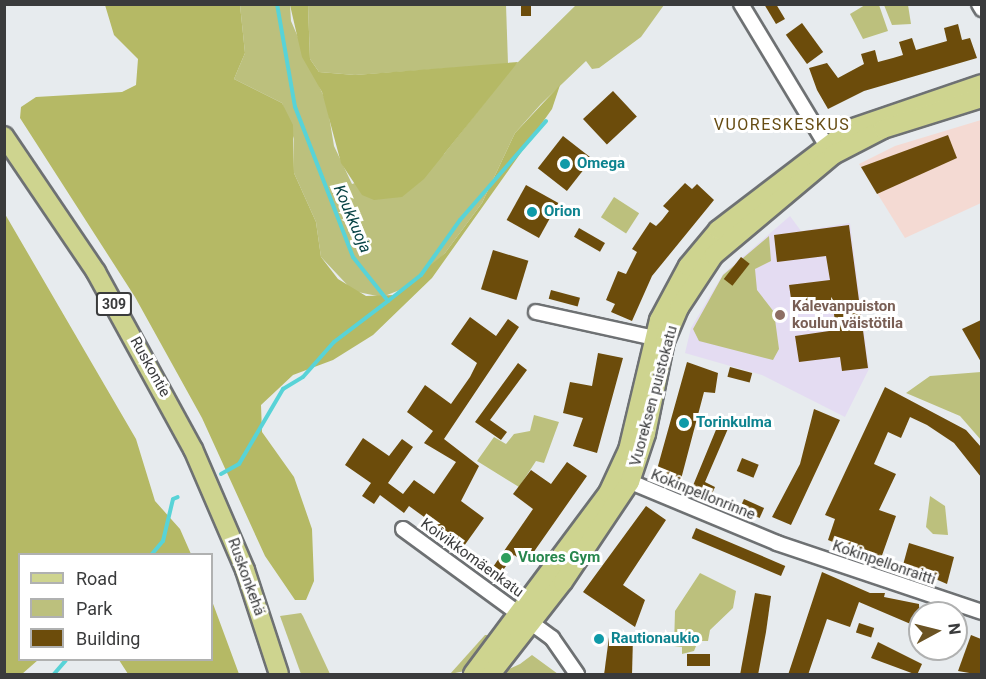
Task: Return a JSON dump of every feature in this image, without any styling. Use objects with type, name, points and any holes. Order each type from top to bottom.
[{"type":"main road","name":"Vuoreksen puistokatu","points":[[491,675],[623,479],[646,434],[659,339],[714,255],[850,129],[981,84]]},
{"type":"main road","name":"Vuoreksen puistokatu","points":[[829,150],[884,129],[981,98]]},
{"type":"main road","name":"Ruskontie","points":[[4,136],[96,272],[209,481]]},
{"type":"main road","name":"Ruskonkehä","points":[[209,481],[279,675]]},
{"type":"main road","name":"Vuoreksen puistokatu","points":[[473,675],[527,619]]},
{"type":"street","points":[[741,4],[829,150]]},
{"type":"street","points":[[979,4],[981,9]]},
{"type":"street","points":[[536,312],[659,339]]},
{"type":"street","name":"Kokinpellonrinne","points":[[623,479],[777,543]]},
{"type":"street","name":"Koivikkomäenkatu","points":[[403,529],[527,619],[563,650],[577,675]]},
{"type":"street","name":"Kokinpellonraitti","points":[[777,543],[981,612]]},
{"type":"shaded area","points":[[981,120],[981,203],[905,238],[859,164],[895,146]]},
{"type":"shaded area","name":"Kalevanpuiston koulun väistötila","points":[[790,216],[801,231],[850,223],[869,369],[845,417],[762,375],[685,353],[691,328],[723,274]]},
{"type":"green space","points":[[105,5],[240,5],[245,53],[234,79],[282,103],[293,125],[294,173],[316,222],[321,257],[338,279],[366,296],[395,295],[445,253],[482,203],[515,133],[560,85],[552,109],[432,278],[373,335],[333,360],[293,375],[261,405],[262,432],[294,477],[312,529],[314,581],[306,600],[295,600],[265,556],[202,418],[135,297],[20,118],[21,107],[36,97],[122,92],[136,85],[138,59],[114,35]]},
{"type":"green space","points":[[240,5],[290,5],[291,21],[327,104],[334,146],[352,184],[444,154],[512,68],[576,5],[664,5],[641,37],[599,68],[592,69],[586,61],[541,104],[515,133],[482,203],[445,253],[410,286],[382,297],[353,291],[321,257],[316,222],[294,173],[294,139],[282,103],[234,79],[245,53]]},
{"type":"green space","points":[[290,5],[308,5],[310,59],[319,72],[355,75],[518,62],[424,179],[402,197],[374,200],[362,195],[341,163],[322,92],[302,57]]},
{"type":"green space","points":[[308,5],[506,5],[508,64],[355,75],[319,72],[310,59]]},
{"type":"green space","points":[[865,5],[879,5],[888,31],[863,39],[850,14]]},
{"type":"green space","points":[[884,5],[908,5],[911,24],[892,25]]},
{"type":"green space","points":[[614,197],[639,213],[626,233],[601,217]]},
{"type":"green space","points":[[5,214],[136,439],[155,501],[180,529],[191,553],[18,553],[18,661],[37,661],[22,674],[4,674]]},
{"type":"green space","points":[[769,236],[771,261],[755,269],[757,290],[774,312],[779,349],[773,360],[699,341],[693,329],[723,275]]},
{"type":"green space","points":[[981,372],[981,440],[960,416],[906,393],[930,376]]},
{"type":"green space","points":[[534,415],[559,422],[544,463],[536,461],[519,487],[477,461],[494,437],[506,444],[514,434],[530,431]]},
{"type":"green space","points":[[930,496],[945,506],[948,535],[933,534],[926,527]]},
{"type":"green space","points":[[700,573],[736,591],[733,608],[710,630],[708,641],[698,641],[694,651],[682,654],[682,647],[674,646],[675,611]]},
{"type":"green space","points":[[213,604],[239,674],[128,674],[120,661],[213,661]]},
{"type":"green space","points":[[301,613],[330,674],[301,674],[280,616]]},
{"type":"green space","points":[[485,635],[493,635],[470,670],[450,674]]},
{"type":"green space","points":[[532,655],[558,674],[498,674],[520,664]]},
{"type":"building","points":[[521,4],[531,4],[531,16],[521,16]]},
{"type":"building","points":[[764,4],[776,4],[785,19],[776,24]]},
{"type":"building","points":[[802,23],[823,52],[807,64],[786,35]]},
{"type":"building","points":[[958,24],[962,40],[970,38],[977,58],[864,91],[828,109],[817,90],[809,68],[827,63],[838,78],[864,64],[861,54],[875,50],[878,62],[903,55],[899,42],[912,38],[916,50],[947,41],[944,28]]},
{"type":"building","name":"Omega","points":[[613,91],[637,117],[607,145],[583,119]]},
{"type":"building","points":[[948,135],[957,158],[877,194],[861,167]]},
{"type":"building","name":"Omega","points":[[563,136],[592,159],[567,191],[538,168]]},
{"type":"building","points":[[685,183],[692,189],[697,184],[714,200],[652,276],[632,321],[611,312],[615,304],[606,300],[618,271],[626,274],[637,252],[632,249],[650,222],[656,226],[662,220],[669,211],[663,206]]},
{"type":"building","name":"Orion","points":[[526,185],[558,203],[539,238],[507,220]]},
{"type":"building","points":[[849,225],[868,368],[842,371],[840,357],[799,362],[795,336],[836,330],[833,306],[793,312],[789,285],[830,280],[826,256],[777,262],[774,235]]},
{"type":"building","points":[[579,228],[605,243],[600,252],[574,237]]},
{"type":"building","name":"Orion","points":[[493,250],[528,261],[516,300],[481,289]]},
{"type":"building","points":[[741,257],[750,264],[732,286],[724,279]]},
{"type":"building","points":[[551,290],[580,298],[578,306],[549,299]]},
{"type":"building","points":[[470,317],[496,336],[508,319],[519,327],[444,439],[479,466],[461,501],[484,518],[464,546],[409,506],[404,513],[380,495],[374,504],[362,496],[371,483],[345,465],[363,438],[389,456],[402,439],[413,447],[388,483],[403,494],[414,480],[434,494],[456,462],[424,443],[433,431],[407,412],[425,385],[451,404],[470,377],[477,363],[451,344]]},
{"type":"building","points":[[981,320],[981,362],[962,329]]},
{"type":"building","points":[[598,353],[623,358],[597,453],[573,446],[583,418],[563,413],[570,382],[592,386]]},
{"type":"building","name":"Torinkulma","points":[[687,362],[718,373],[715,393],[704,392],[680,483],[656,473]]},
{"type":"building","points":[[518,363],[527,370],[490,420],[507,432],[501,440],[475,422]]},
{"type":"building","points":[[730,367],[752,373],[750,383],[727,377]]},
{"type":"building","points":[[885,387],[966,430],[981,447],[981,477],[954,443],[927,425],[910,417],[901,438],[888,432],[874,464],[896,474],[879,510],[896,516],[880,561],[828,540],[835,519],[825,515]]},
{"type":"building","points":[[814,409],[840,420],[791,525],[772,517],[800,464]]},
{"type":"building","points":[[720,420],[730,424],[705,482],[715,487],[711,496],[692,488]]},
{"type":"building","points":[[742,458],[759,465],[753,478],[737,471]]},
{"type":"building","points":[[567,462],[587,476],[526,563],[514,555],[501,573],[493,567],[533,509],[513,494],[531,470],[551,484]]},
{"type":"building","points":[[744,499],[764,508],[760,518],[740,509]]},
{"type":"building","points":[[646,506],[666,520],[623,585],[645,600],[635,627],[583,592]]},
{"type":"building","points":[[696,528],[785,566],[781,576],[692,538]]},
{"type":"building","points":[[909,543],[954,557],[947,584],[903,565]]},
{"type":"building","points":[[822,572],[870,593],[885,593],[884,597],[908,602],[908,623],[859,602],[850,627],[827,619],[808,675],[788,675]]},
{"type":"building","points":[[755,593],[771,596],[766,632],[758,675],[740,675]]},
{"type":"building","points":[[859,623],[874,628],[871,637],[856,633]]},
{"type":"building","points":[[971,635],[981,639],[981,675],[958,671],[962,661],[968,661],[968,643]]},
{"type":"building","points":[[609,637],[633,637],[632,675],[604,675]]},
{"type":"building","points":[[878,642],[908,657],[908,661],[922,664],[917,675],[871,658]]},
{"type":"building","points":[[687,654],[710,654],[710,666],[687,666]]},
{"type":"waterway","name":"Koukkuoja","points":[[221,474],[239,464],[283,389],[303,377],[334,342],[388,301],[353,257],[295,107],[277,4]]},
{"type":"waterway","points":[[388,301],[421,275],[460,220],[546,121]]},
{"type":"waterway","name":"Koukkuoja","points":[[153,553],[163,541],[173,499],[178,497]]},
{"type":"waterway","name":"Koukkuoja","points":[[54,674],[65,661]]},
{"type":"place","name":"Omega","points":[[565,164]]},
{"type":"place","name":"Orion","points":[[532,212]]},
{"type":"place","name":"Kalevanpuiston koulun väistötila","points":[[780,315]]},
{"type":"place","name":"Torinkulma","points":[[684,423]]},
{"type":"place","name":"Vuores Gym","points":[[506,558]]},
{"type":"place","name":"Rautionaukio","points":[[599,639]]},
{"type":"district","name":"VUORESKESKUS","points":[[782,125]]}]
